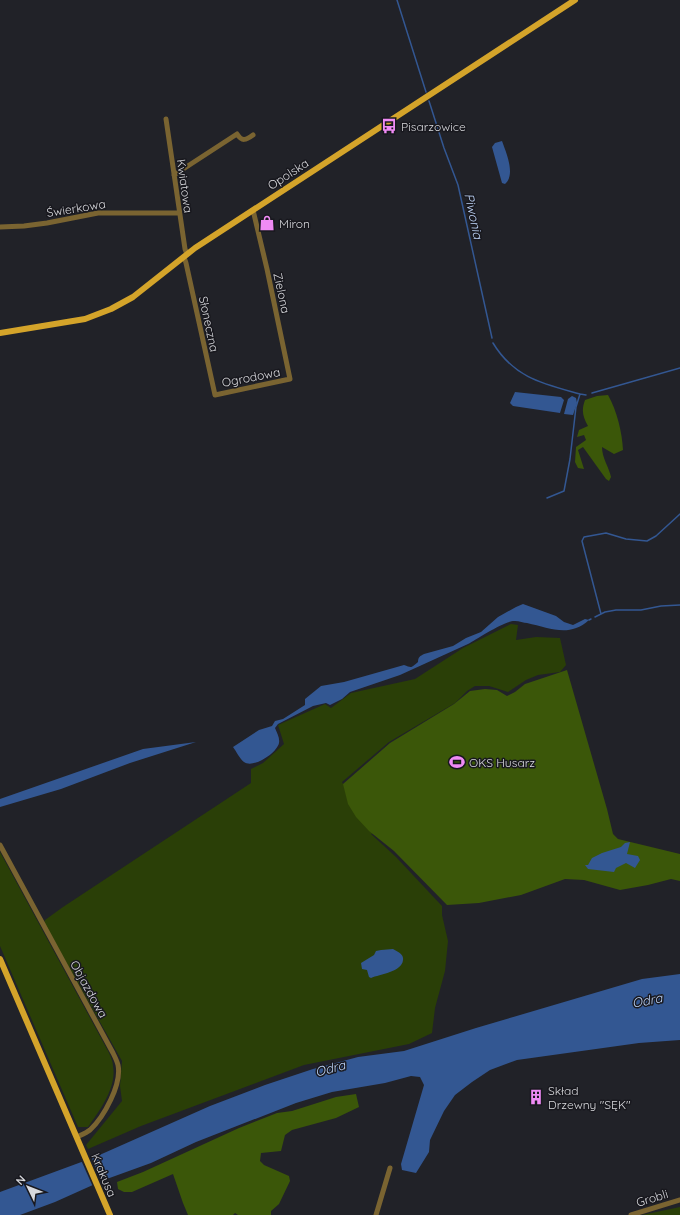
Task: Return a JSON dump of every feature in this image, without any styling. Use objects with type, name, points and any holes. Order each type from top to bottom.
[{"type":"main road","name":"Opolska","points":[[0,333],[78,320],[111,309],[138,293],[185,256],[253,210],[575,0]]},
{"type":"main road","name":"Krakusa","points":[[0,959],[110,1215]]},
{"type":"street","name":"Kwiatowa","points":[[166,119],[185,256]]},
{"type":"street","points":[[174,175],[237,134],[240,139],[243,140],[248,139],[253,135]]},
{"type":"street","name":"Zielona","points":[[253,210],[290,380]]},
{"type":"street","name":"Świerkowa","points":[[0,227],[24,226],[98,213],[179,213]]},
{"type":"street","name":"Słoneczna","points":[[185,256],[214,395]]},
{"type":"street","name":"Ogrodowa","points":[[214,395],[290,380]]},
{"type":"street","name":"Objazdowa","points":[[0,845],[110,1046],[118,1065],[118,1083],[112,1097],[92,1128],[79,1143]]},
{"type":"street","points":[[376,1215],[390,1168]]},
{"type":"street","name":"Grobli","points":[[631,1215],[680,1200]]},
{"type":"green space","points":[[608,395],[614,408],[622,436],[623,450],[614,454],[602,447],[603,455],[611,477],[609,481],[583,447],[578,450],[584,469],[578,468],[575,462],[576,447],[586,440],[584,435],[577,437],[579,430],[588,426],[583,414],[585,400],[597,396]]},
{"type":"green space","points":[[511,624],[518,625],[516,640],[536,637],[560,638],[566,665],[560,672],[538,675],[526,680],[508,692],[489,686],[475,686],[467,691],[455,703],[389,742],[342,782],[343,784],[583,741],[371,834],[396,857],[442,906],[442,915],[448,941],[445,971],[435,1008],[432,1033],[409,1044],[304,1065],[141,1126],[88,1149],[86,1145],[122,1101],[120,1086],[122,1061],[44,923],[45,920],[251,783],[251,769],[263,763],[284,744],[278,725],[325,704],[331,708],[351,693],[415,679],[463,648]]},
{"type":"green space","points":[[567,670],[613,834],[618,839],[680,854],[680,881],[671,879],[620,890],[584,880],[565,879],[521,895],[479,903],[447,905],[394,851],[369,831],[356,817],[348,804],[343,784],[390,743],[454,704],[470,691],[485,689],[497,690],[507,696],[525,684]]},
{"type":"green space","points":[[0,852],[112,1060],[114,1074],[110,1090],[102,1106],[88,1127],[78,1127],[0,946]]},
{"type":"green space","points":[[356,1094],[359,1107],[336,1118],[292,1130],[285,1135],[281,1151],[261,1153],[260,1161],[264,1165],[289,1176],[290,1181],[279,1204],[271,1211],[271,1215],[238,1215],[235,1213],[233,1215],[188,1215],[173,1174],[132,1192],[124,1192],[118,1189],[117,1182],[143,1172],[239,1128],[277,1113],[292,1111],[336,1097]]},
{"type":"green space","points":[[680,1207],[680,1215],[642,1215]]},
{"type":"water","points":[[502,141],[508,157],[510,169],[510,175],[505,184],[502,183],[492,147],[495,143]]},
{"type":"water","points":[[515,392],[561,397],[564,400],[560,413],[513,406],[510,403]]},
{"type":"water","points":[[572,396],[576,398],[577,403],[573,415],[564,414],[568,399]]},
{"type":"water","points":[[523,604],[556,616],[564,622],[573,625],[585,619],[589,620],[582,626],[567,630],[551,629],[517,621],[505,623],[468,644],[400,675],[350,692],[342,699],[330,705],[326,703],[313,706],[278,724],[275,728],[279,739],[277,747],[259,762],[248,764],[244,762],[233,747],[259,730],[272,726],[275,721],[283,719],[305,705],[305,699],[321,686],[344,682],[404,665],[410,667],[413,666],[418,662],[421,655],[453,646],[466,638],[481,632],[498,617]]},
{"type":"water","points":[[196,742],[130,763],[61,789],[0,807],[0,799],[143,749]]},
{"type":"water","points":[[630,842],[627,854],[638,856],[640,860],[635,868],[626,863],[616,868],[614,872],[588,869],[585,865],[588,865],[592,858]]},
{"type":"water","points":[[393,949],[403,956],[402,964],[395,970],[371,978],[369,977],[367,970],[362,969],[361,963],[374,955],[376,951]]},
{"type":"water","name":"Odra","points":[[680,974],[680,1040],[639,1043],[517,1060],[490,1070],[455,1095],[444,1111],[430,1140],[429,1152],[416,1173],[402,1170],[401,1164],[424,1085],[420,1077],[411,1076],[385,1083],[332,1092],[296,1103],[196,1142],[151,1163],[104,1180],[55,1202],[20,1215],[0,1215],[0,1192],[95,1157],[210,1106],[265,1085],[313,1069],[358,1057],[404,1051],[642,979]]},
{"type":"pier","points":[[91,1156],[102,1183],[93,1187],[81,1160]]},
{"type":"waterway","name":"Piwonia","points":[[397,0],[426,92]]},
{"type":"waterway","name":"Piwonia","points":[[429,101],[458,185],[492,338]]},
{"type":"waterway","name":"Piwonia","points":[[493,343],[501,355],[520,372],[542,383],[586,395]]},
{"type":"waterway","name":"Piwonia","points":[[592,393],[680,368]]},
{"type":"waterway","points":[[547,498],[564,491],[570,459],[576,407],[580,394]]},
{"type":"waterway","points":[[601,614],[582,541],[584,537],[606,533],[626,539],[647,541],[656,536],[680,514]]},
{"type":"waterway","points":[[595,617],[605,612],[616,610],[641,610],[661,606],[680,605]]},
{"type":"place","name":"Pisarzowice","points":[[389,126]]},
{"type":"place","name":"Miron","points":[[267,223]]},
{"type":"place","name":"OKS Husarz","points":[[457,762]]},
{"type":"place","name":"Skład Drzewny \"SĘK\"","points":[[536,1097]]}]
